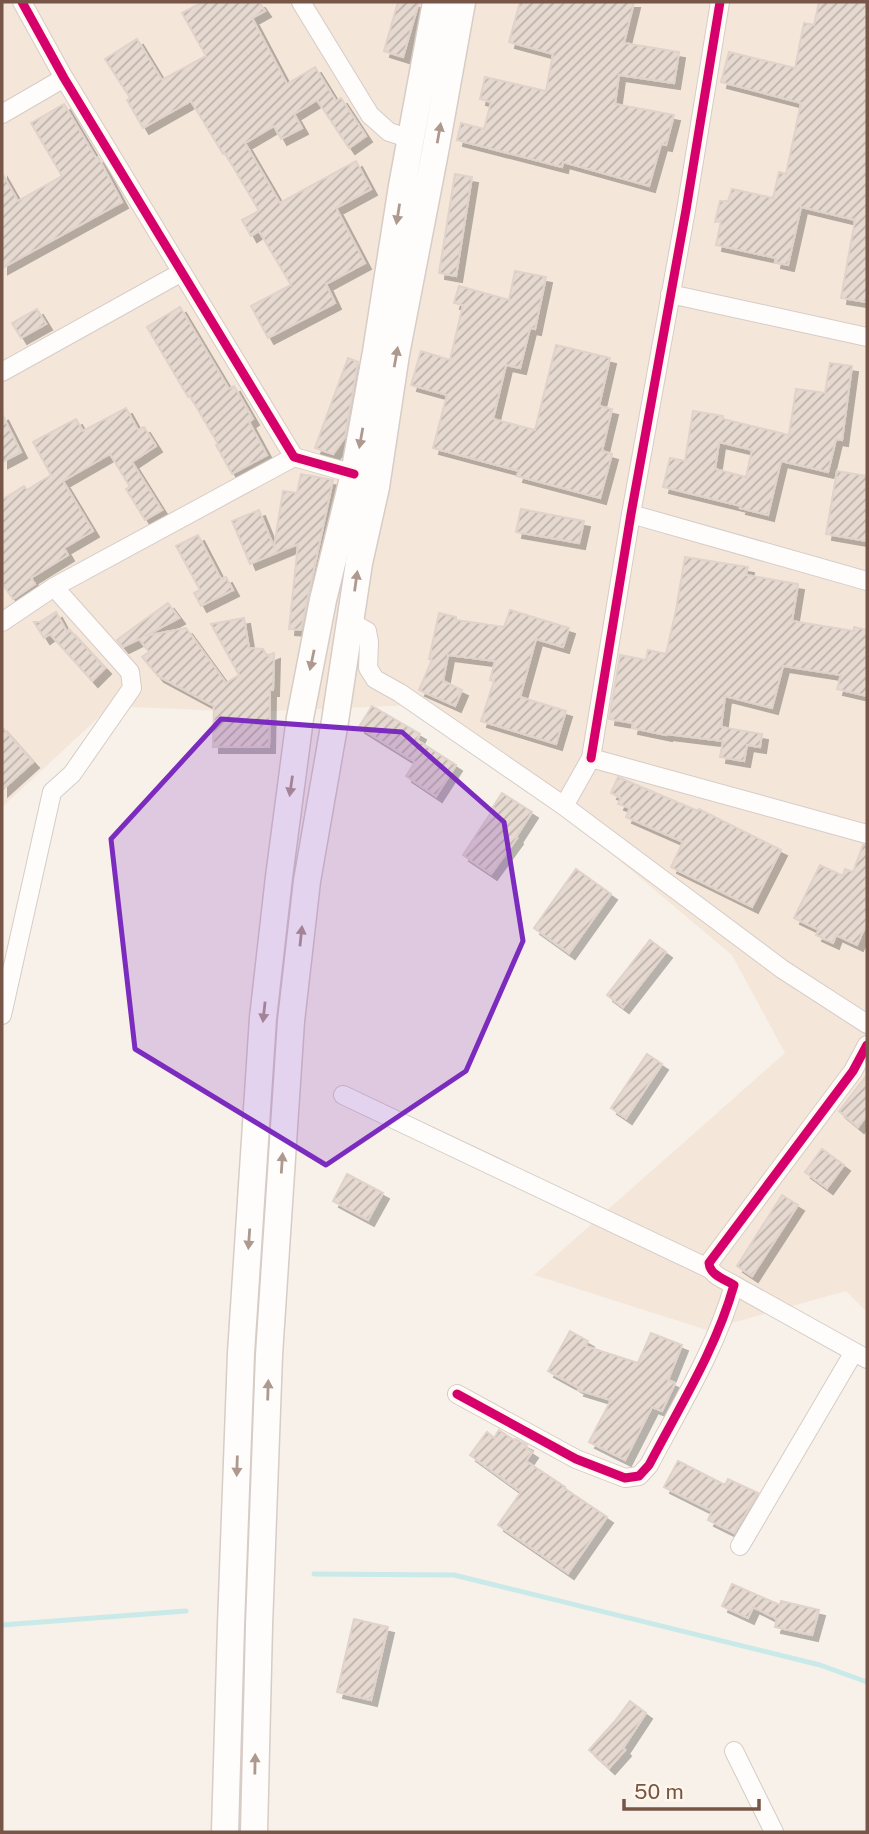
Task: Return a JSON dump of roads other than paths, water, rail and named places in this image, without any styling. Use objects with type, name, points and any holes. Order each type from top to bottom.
[{"type":"main road","points":[[254,1832],[270,1355],[291,1021],[307,881],[359,563],[376,487],[396,354],[411,139],[436,2]]},
{"type":"main road","points":[[225,1832],[241,1353],[263,1018],[279,877],[300,719],[323,600],[462,2]]},
{"type":"street","points":[[22,2],[64,78],[294,457],[354,474]]},
{"type":"street","points":[[301,2],[370,115],[389,132],[411,139]]},
{"type":"street","points":[[564,806],[591,758],[720,2]]},
{"type":"street","points":[[2,114],[64,78]]},
{"type":"street","points":[[2,372],[182,272]]},
{"type":"street","points":[[670,294],[867,337]]},
{"type":"street","points":[[2,622],[54,587],[294,457]]},
{"type":"street","points":[[631,514],[867,580]]},
{"type":"street","points":[[2,1015],[52,792],[72,774],[132,688],[130,672],[54,587]]},
{"type":"street","points":[[351,622],[367,631],[368,668],[375,679],[400,693],[564,806],[782,969],[867,1024]]},
{"type":"street","points":[[591,758],[867,834]]},
{"type":"street","points":[[709,1269],[709,1263],[853,1071],[867,1045]]},
{"type":"street","points":[[343,1095],[709,1269],[861,1356],[740,1546]]},
{"type":"street","points":[[457,1394],[576,1459],[625,1478],[639,1476],[649,1465],[708,1354],[734,1285]]},
{"type":"street","points":[[734,1752],[774,1832]]},
{"type":"waterway","points":[[314,1574],[454,1575],[820,1665],[867,1682]]},
{"type":"waterway","points":[[2,1625],[186,1611]]}]
